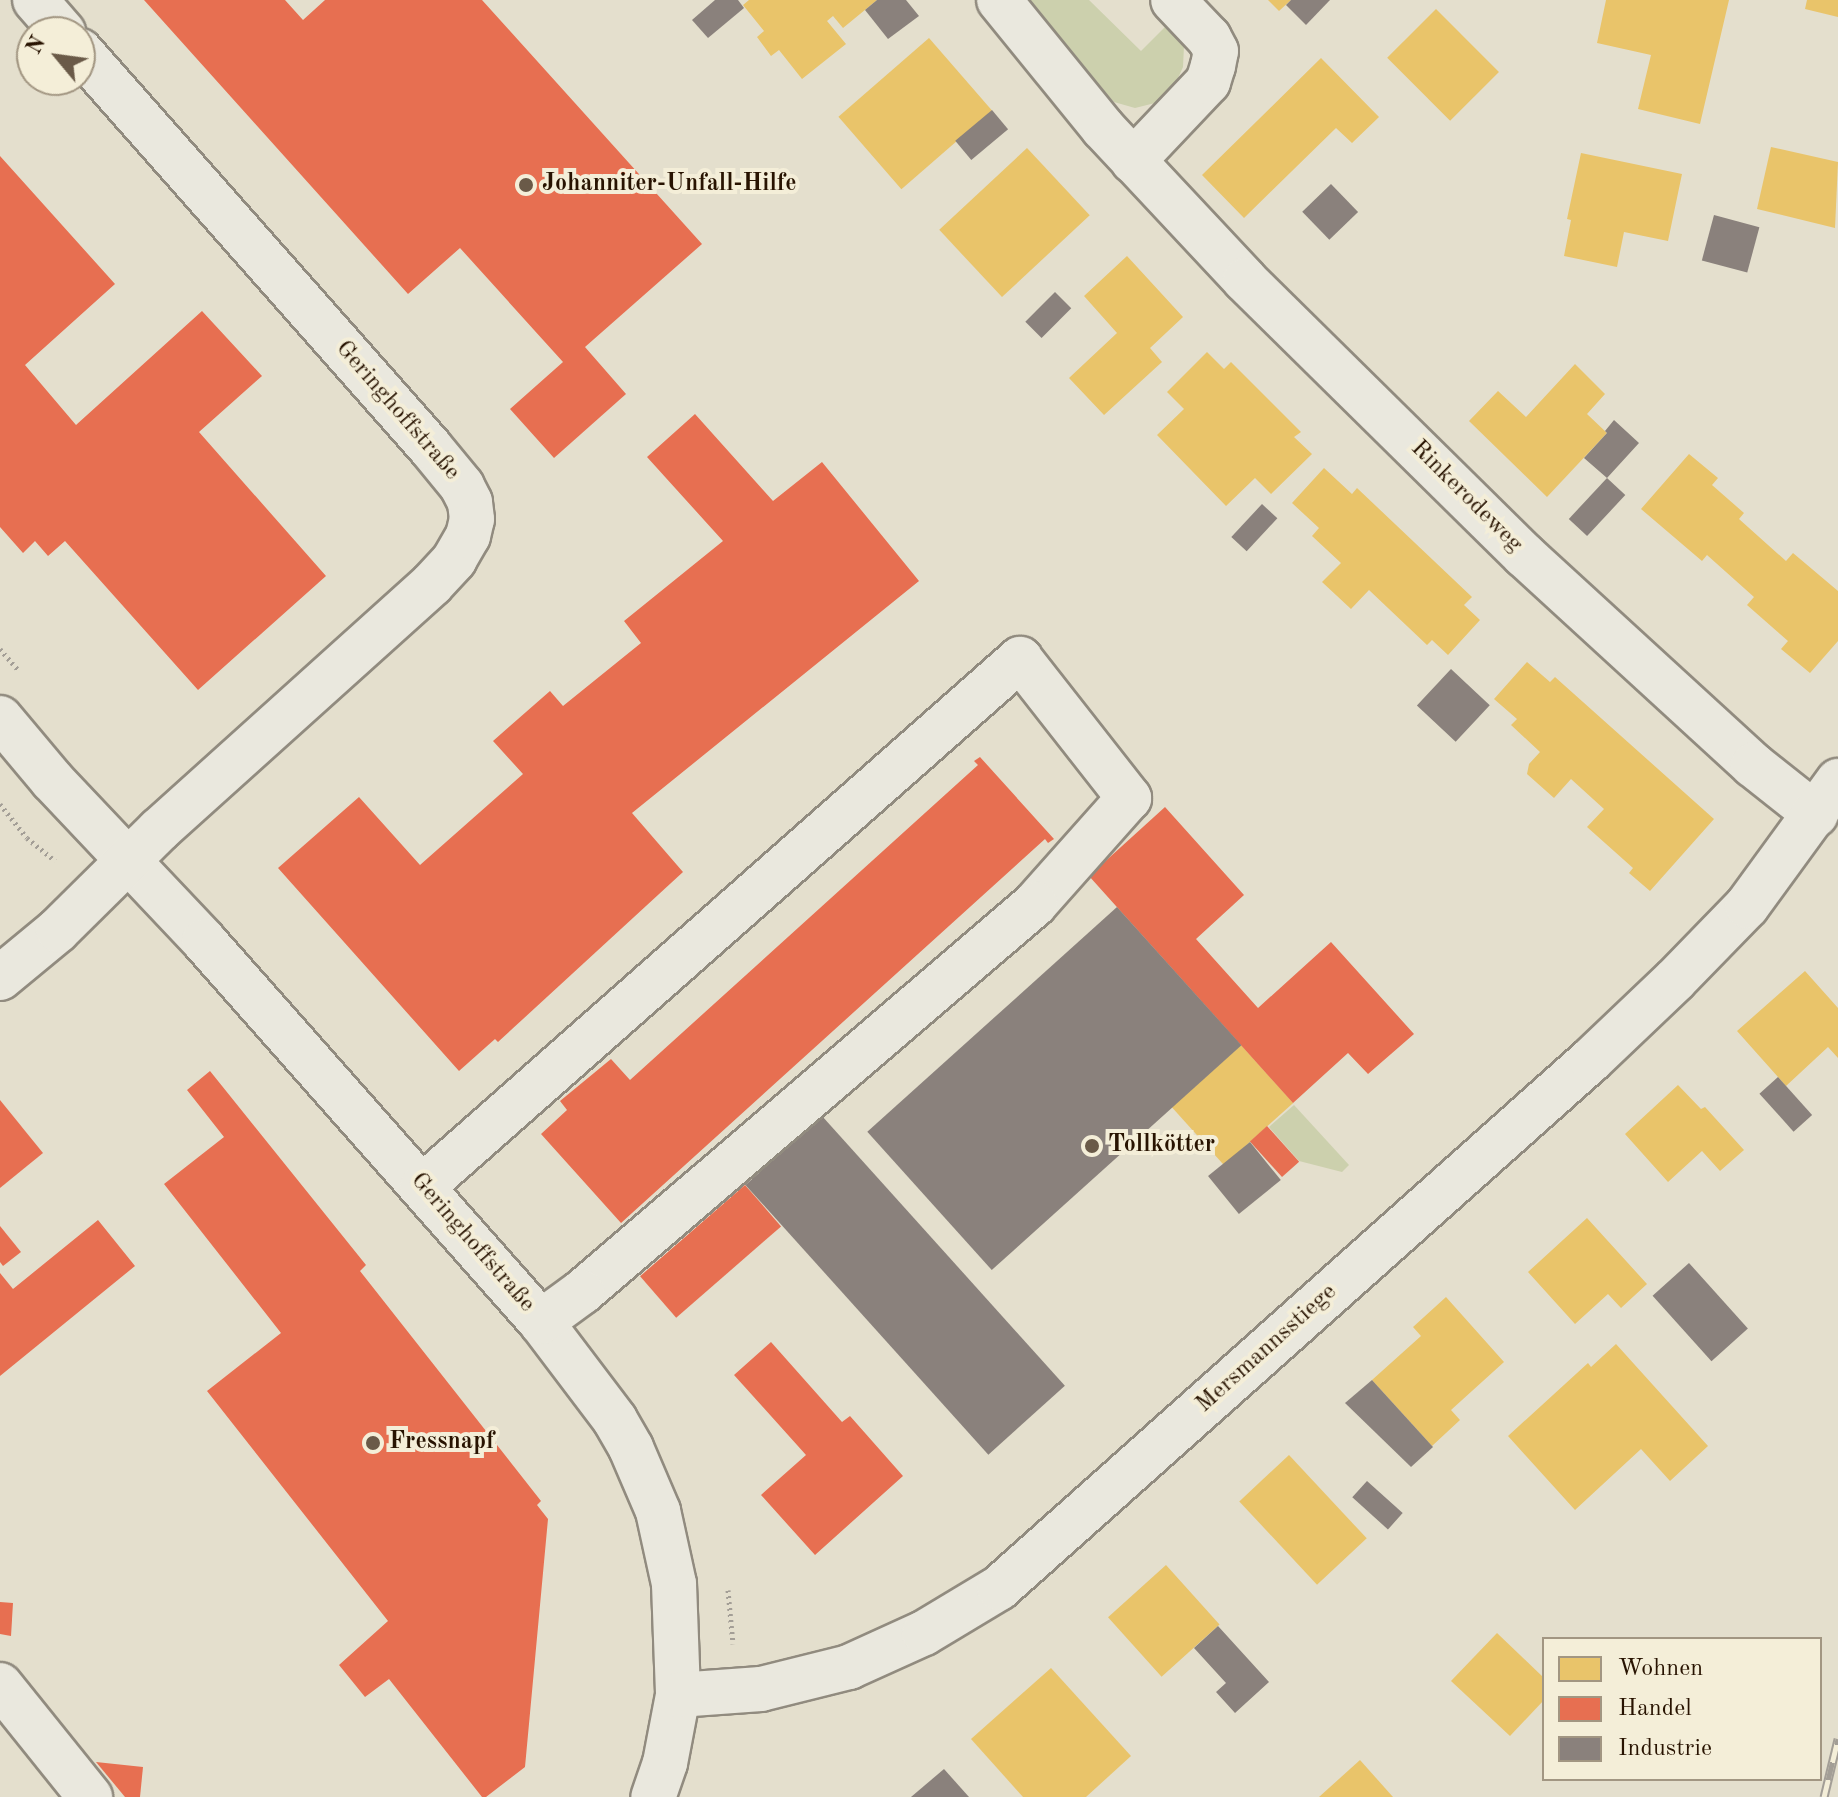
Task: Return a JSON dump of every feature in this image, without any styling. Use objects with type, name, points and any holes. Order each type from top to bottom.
[{"type":"street","points":[[35,0],[49,16]]},
{"type":"street","name":"Rinkerodeweg","points":[[999,0],[1133,161],[1245,280],[1524,555],[1753,765],[1827,798]]},
{"type":"street","points":[[1133,161],[1208,82],[1213,66],[1216,51],[1209,38],[1173,0]]},
{"type":"street","name":"Geringhoffstraße","points":[[0,978],[432,584],[454,560],[468,536],[472,519],[470,502],[462,486],[430,447],[96,69]]},
{"type":"street","points":[[422,1187],[1020,659],[1129,798],[1035,904],[582,1292],[541,1322]]},
{"type":"street","name":"Geringhoffstraße","points":[[0,718],[204,941],[541,1322],[615,1420],[631,1448],[658,1511],[674,1584],[678,1695]]},
{"type":"street","name":"Mersmannsstiege","points":[[678,1695],[761,1689],[849,1667],[911,1640],[999,1588],[1602,1050],[1747,906],[1827,798]]},
{"type":"street","points":[[0,1685],[90,1797]]},
{"type":"street","points":[[653,1797],[665,1763],[678,1695]]},
{"type":"path","points":[[0,804],[27,838],[94,894]]},
{"type":"green space","points":[[1023,0],[1089,0],[1141,51],[1170,22],[1184,46],[1183,67],[1174,87],[1155,103],[1135,108],[1114,102]]},
{"type":"green space","points":[[1294,1105],[1349,1165],[1342,1172],[1299,1161],[1269,1127]]},
{"type":"building: Wohnen","points":[[749,0],[877,0],[843,28],[833,16],[827,21],[846,44],[802,79],[779,50],[771,56],[757,37],[764,31],[743,5]]},
{"type":"building: Wohnen","points":[[1268,0],[1291,0],[1279,11]]},
{"type":"building: Wohnen","points":[[1606,0],[1729,0],[1700,124],[1638,109],[1651,55],[1597,43]]},
{"type":"building: Wohnen","points":[[1807,0],[1838,0],[1838,17],[1805,9]]},
{"type":"building: Wohnen","points":[[1436,9],[1499,72],[1450,121],[1387,58]]},
{"type":"building: Wohnen","points":[[929,38],[992,110],[901,189],[838,117]]},
{"type":"building: Wohnen","points":[[1321,58],[1379,117],[1352,143],[1336,128],[1244,218],[1202,175]]},
{"type":"building: Wohnen","points":[[1771,147],[1838,162],[1835,228],[1757,209]]},
{"type":"building: Wohnen","points":[[1027,148],[1090,215],[1002,297],[939,230]]},
{"type":"building: Wohnen","points":[[1581,153],[1682,174],[1668,241],[1624,232],[1617,267],[1564,256],[1571,220],[1567,219]]},
{"type":"building: Wohnen","points":[[1127,256],[1183,317],[1150,348],[1162,362],[1104,415],[1069,378],[1117,333],[1084,296]]},
{"type":"building: Wohnen","points":[[1207,352],[1224,369],[1231,362],[1301,432],[1294,437],[1312,454],[1271,494],[1255,478],[1226,506],[1157,435],[1184,409],[1167,392]]},
{"type":"building: Wohnen","points":[[1575,364],[1605,394],[1587,414],[1607,433],[1547,497],[1469,421],[1498,391],[1526,417]]},
{"type":"building: Wohnen","points":[[1689,454],[1718,478],[1712,485],[1744,513],[1739,519],[1786,561],[1793,553],[1838,591],[1838,641],[1810,673],[1781,649],[1788,641],[1747,605],[1754,597],[1707,555],[1702,561],[1641,509]]},
{"type":"building: Wohnen","points":[[1324,468],[1352,494],[1357,488],[1472,597],[1464,605],[1480,620],[1448,655],[1432,640],[1427,645],[1369,590],[1351,609],[1322,582],[1341,563],[1312,536],[1319,528],[1292,503]]},
{"type":"building: Wohnen","points":[[1527,662],[1550,682],[1555,677],[1714,819],[1650,891],[1629,873],[1633,868],[1587,827],[1604,809],[1571,779],[1554,798],[1527,774],[1529,764],[1540,752],[1511,725],[1517,719],[1494,699]]},
{"type":"building: Wohnen","points":[[1805,971],[1838,1008],[1838,1058],[1828,1047],[1786,1086],[1737,1031]]},
{"type":"building: Wohnen","points":[[1241,1045],[1293,1103],[1224,1165],[1172,1107]]},
{"type":"building: Wohnen","points":[[1678,1085],[1701,1109],[1705,1107],[1744,1150],[1720,1171],[1702,1151],[1668,1182],[1625,1134]]},
{"type":"building: Wohnen","points":[[1587,1218],[1647,1284],[1621,1308],[1608,1294],[1575,1324],[1528,1272]]},
{"type":"building: Wohnen","points":[[1446,1297],[1504,1362],[1451,1410],[1460,1420],[1432,1446],[1372,1380],[1421,1336],[1413,1327]]},
{"type":"building: Wohnen","points":[[1616,1344],[1708,1446],[1670,1481],[1641,1449],[1575,1510],[1508,1436],[1588,1363],[1591,1367]]},
{"type":"building: Wohnen","points":[[1289,1455],[1367,1538],[1317,1585],[1239,1501]]},
{"type":"building: Wohnen","points":[[1166,1565],[1220,1624],[1162,1677],[1108,1617]]},
{"type":"building: Wohnen","points":[[1497,1633],[1542,1676],[1542,1702],[1510,1736],[1451,1681]]},
{"type":"building: Wohnen","points":[[1051,1668],[1131,1756],[1086,1797],[1023,1797],[971,1739]]},
{"type":"building: Wohnen","points":[[1360,1760],[1393,1797],[1319,1797]]},
{"type":"building: Handel","points":[[144,0],[285,0],[303,20],[325,0],[482,0],[702,244],[585,347],[626,394],[554,458],[510,409],[563,362],[460,248],[408,294]]},
{"type":"building: Handel","points":[[0,156],[115,284],[25,365],[76,425],[202,311],[262,376],[199,432],[326,576],[198,690],[65,541],[48,556],[35,541],[23,553],[0,527]]},
{"type":"building: Handel","points":[[695,414],[773,501],[822,462],[919,581],[632,813],[683,872],[498,1042],[495,1039],[459,1071],[278,868],[359,797],[420,865],[523,774],[493,741],[550,691],[563,706],[641,643],[624,621],[723,541],[647,457]]},
{"type":"building: Handel","points":[[980,757],[1054,839],[1048,843],[1045,839],[621,1223],[541,1134],[567,1110],[560,1101],[611,1059],[630,1080],[978,765],[974,761]]},
{"type":"building: Handel","points":[[1165,807],[1244,895],[1196,939],[1258,1008],[1331,942],[1414,1034],[1368,1074],[1348,1053],[1293,1103],[1089,876]]},
{"type":"building: Handel","points":[[210,1071],[366,1265],[360,1271],[541,1501],[537,1505],[548,1519],[525,1767],[486,1797],[482,1797],[389,1679],[365,1697],[339,1665],[388,1621],[207,1391],[281,1333],[164,1184],[224,1137],[187,1090]]},
{"type":"building: Handel","points":[[0,1100],[43,1153],[0,1188]]},
{"type":"building: Handel","points":[[1267,1126],[1299,1162],[1282,1177],[1250,1141]]},
{"type":"building: Handel","points":[[745,1185],[781,1227],[676,1318],[640,1276]]},
{"type":"building: Handel","points":[[98,1220],[135,1266],[0,1376],[0,1273],[13,1289]]},
{"type":"building: Handel","points":[[0,1226],[21,1252],[3,1266],[0,1262]]},
{"type":"building: Handel","points":[[771,1342],[842,1422],[850,1416],[903,1476],[815,1555],[761,1495],[806,1455],[734,1375]]},
{"type":"building: Handel","points":[[0,1602],[13,1603],[11,1636],[0,1634]]},
{"type":"building: Handel","points":[[96,1762],[143,1767],[140,1797],[125,1797]]},
{"type":"building: Industrie","points":[[715,0],[738,0],[744,8],[708,38],[692,20]]},
{"type":"building: Industrie","points":[[877,0],[906,0],[919,16],[888,39],[865,10]]},
{"type":"building: Industrie","points":[[1291,0],[1330,0],[1306,25],[1286,5]]},
{"type":"building: Industrie","points":[[992,110],[1008,129],[971,160],[955,141]]},
{"type":"building: Industrie","points":[[1331,184],[1358,212],[1329,240],[1302,212]]},
{"type":"building: Industrie","points":[[1714,215],[1759,227],[1747,273],[1702,260]]},
{"type":"building: Industrie","points":[[1055,292],[1071,308],[1042,338],[1025,322]]},
{"type":"building: Industrie","points":[[1614,420],[1639,443],[1607,478],[1584,458],[1607,433],[1605,431]]},
{"type":"building: Industrie","points":[[1607,478],[1625,495],[1587,536],[1569,519]]},
{"type":"building: Industrie","points":[[1262,504],[1277,518],[1247,551],[1231,537]]},
{"type":"building: Industrie","points":[[1451,669],[1490,705],[1456,742],[1417,706]]},
{"type":"building: Industrie","points":[[1117,907],[1241,1045],[992,1270],[867,1132]]},
{"type":"building: Industrie","points":[[1778,1077],[1812,1115],[1794,1132],[1759,1094]]},
{"type":"building: Industrie","points":[[822,1116],[1065,1386],[988,1455],[745,1185]]},
{"type":"building: Industrie","points":[[1250,1142],[1281,1180],[1239,1214],[1208,1176]]},
{"type":"building: Industrie","points":[[1689,1263],[1748,1328],[1711,1361],[1653,1296]]},
{"type":"building: Industrie","points":[[1372,1380],[1433,1447],[1411,1467],[1345,1403]]},
{"type":"building: Industrie","points":[[1367,1481],[1403,1513],[1388,1529],[1352,1497]]},
{"type":"building: Industrie","points":[[1218,1626],[1269,1682],[1235,1713],[1216,1692],[1226,1683],[1194,1648]]},
{"type":"building: Industrie","points":[[944,1769],[969,1797],[911,1797]]},
{"type":"railway","points":[[1824,1797],[1838,1739]]},
{"type":"place","name":"Johanniter-Unfall-Hilfe","points":[[526,185]]},
{"type":"place","name":"Tollkötter","points":[[1092,1146]]},
{"type":"place","name":"Fressnapf","points":[[373,1443]]}]
